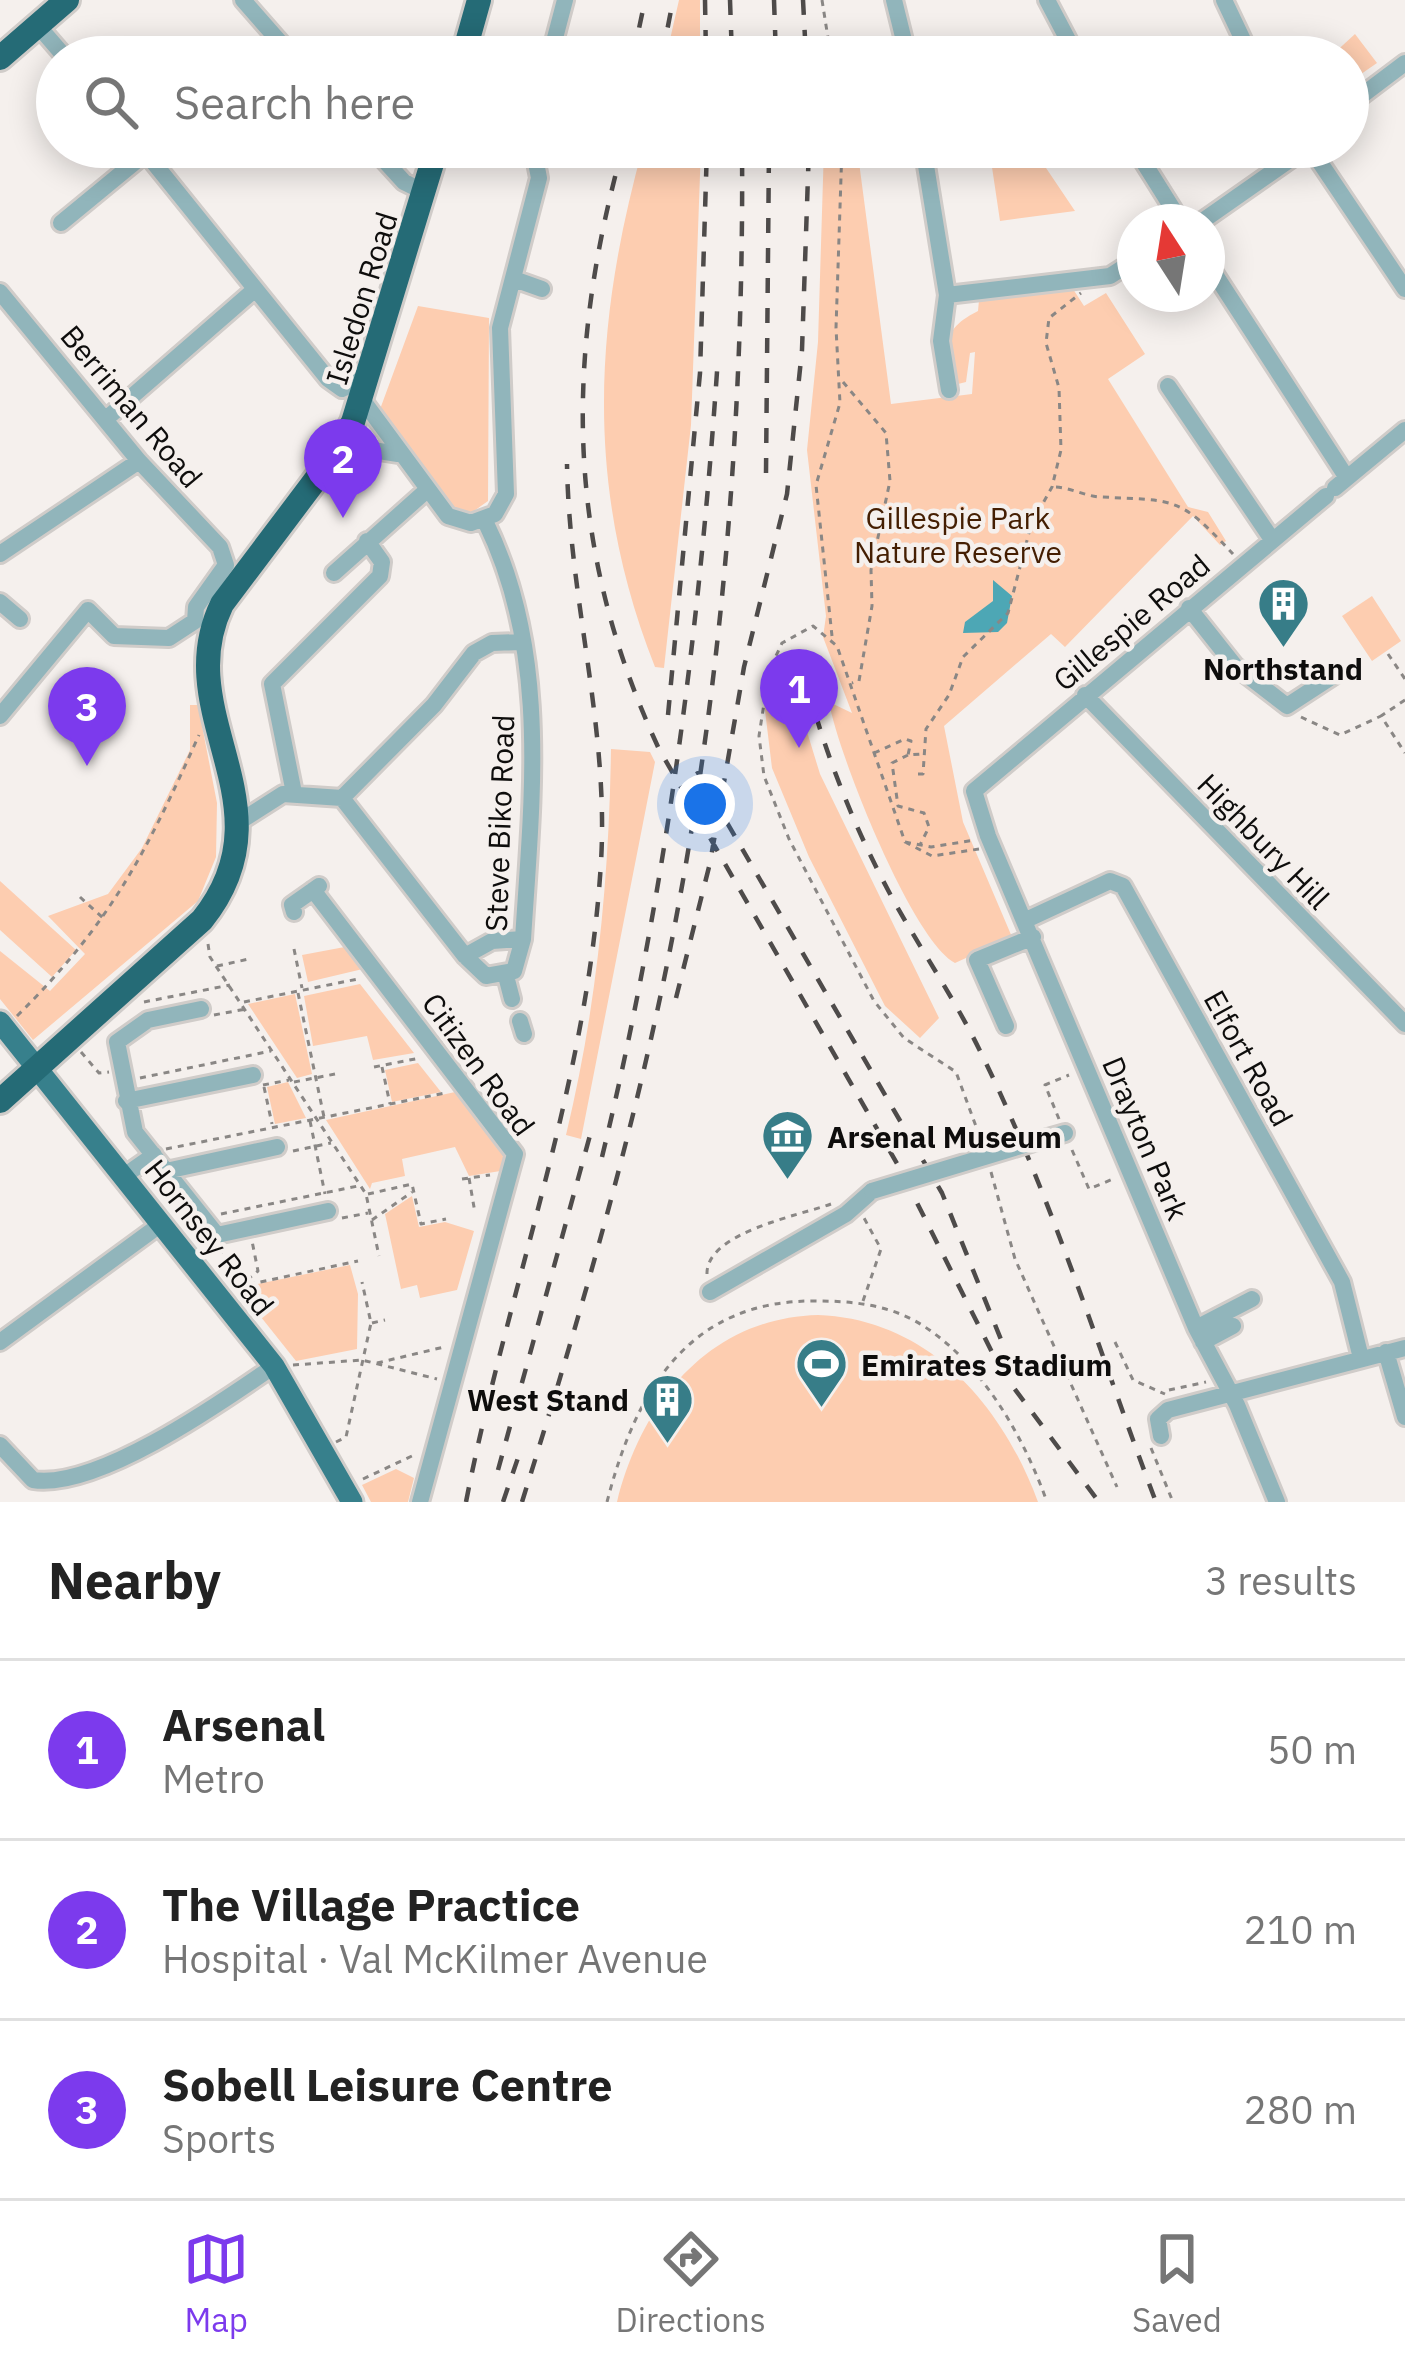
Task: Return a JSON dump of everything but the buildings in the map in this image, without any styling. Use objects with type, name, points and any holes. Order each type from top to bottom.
[{"type":"highway","points":[[0,58],[67,0]]},
{"type":"highway","points":[[469,36],[479,0]]},
{"type":"highway","name":"Isledon Road","points":[[0,1101],[217,902],[239,822],[206,678],[203,624],[341,445],[364,388],[432,168]]},
{"type":"main road","name":"Hornsey Road","points":[[2,1025],[274,1366],[348,1495]]},
{"type":"street","points":[[243,0],[275,36]]},
{"type":"street","points":[[556,36],[565,0]]},
{"type":"street","points":[[894,0],[903,36]]},
{"type":"street","points":[[1047,0],[1067,36]]},
{"type":"street","points":[[1224,0],[1241,36]]},
{"type":"street","points":[[40,28],[47,36]]},
{"type":"street","points":[[1369,90],[1405,63]]},
{"type":"street","points":[[62,223],[124,168]]},
{"type":"street","points":[[159,168],[251,280],[253,291]]},
{"type":"street","points":[[391,168],[426,194]]},
{"type":"street","points":[[253,291],[265,297],[335,386],[364,388],[399,454],[448,516],[484,521],[506,494],[500,328],[539,178],[537,168]]},
{"type":"street","points":[[926,168],[946,295],[941,340],[949,391]]},
{"type":"street","points":[[1147,168],[1170,204]]},
{"type":"street","points":[[1225,207],[1288,168]]},
{"type":"street","points":[[1322,168],[1405,289]]},
{"type":"street","points":[[946,295],[1083,280],[1117,272]]},
{"type":"street","points":[[514,280],[542,289]]},
{"type":"street","points":[[106,419],[253,291]]},
{"type":"street","name":"Berriman Road","points":[[0,292],[139,460],[225,554],[226,566],[196,607],[203,624]]},
{"type":"street","points":[[1225,294],[1336,488]]},
{"type":"street","points":[[1168,386],[1271,538]]},
{"type":"street","name":"Gillespie Road","points":[[974,791],[1405,430]]},
{"type":"street","points":[[341,445],[399,454]]},
{"type":"street","points":[[0,554],[139,460]]},
{"type":"street","points":[[334,573],[427,490]]},
{"type":"street","name":"Steve Biko Road","points":[[484,521],[513,582],[536,728],[523,939],[519,960],[501,977]]},
{"type":"street","points":[[294,793],[272,684],[380,576],[382,562],[367,541]]},
{"type":"street","points":[[0,602],[20,619]]},
{"type":"street","points":[[1190,608],[1235,666],[1287,706],[1336,674]]},
{"type":"street","points":[[0,716],[88,610],[122,638],[170,638],[203,624]]},
{"type":"street","points":[[342,798],[434,705],[474,653],[492,643],[520,642]]},
{"type":"street","name":"Highbury Hill","points":[[1085,695],[1405,1024]]},
{"type":"street","name":"Drayton Park","points":[[974,791],[990,840],[1199,1335],[1277,1502]]},
{"type":"street","points":[[239,822],[275,797],[294,793],[342,798],[465,956],[486,976],[501,977],[512,999]]},
{"type":"street","name":"Elfort Road","points":[[1006,1026],[977,960],[1110,881],[1123,886],[1342,1282],[1361,1358]]},
{"type":"street","name":"Citizen Road","points":[[294,912],[292,905],[316,888],[515,1154],[420,1502]]},
{"type":"street","points":[[465,956],[492,940],[523,939]]},
{"type":"street","points":[[201,1009],[132,1028],[117,1042],[135,1132],[217,1235],[328,1211]]},
{"type":"street","points":[[123,1084],[258,1080]]},
{"type":"street","points":[[710,1292],[856,1206],[872,1191],[1065,1133]]},
{"type":"street","points":[[166,1171],[277,1147]]},
{"type":"street","points":[[124,1176],[154,1155]]},
{"type":"street","points":[[0,1342],[161,1224]]},
{"type":"street","points":[[1199,1335],[1252,1299]]},
{"type":"street","points":[[1199,1335],[1232,1326]]},
{"type":"street","points":[[1161,1436],[1158,1420],[1168,1410],[1405,1348]]},
{"type":"street","points":[[1386,1352],[1405,1417]]},
{"type":"street","points":[[0,1446],[33,1480],[58,1482],[174,1433],[274,1366]]},
{"type":"path","points":[[822,0],[828,36]]},
{"type":"path","points":[[841,168],[836,328],[842,380],[837,425],[815,485],[832,638],[905,842],[932,856],[990,840]]},
{"type":"path","points":[[919,774],[923,774],[926,729],[949,695],[963,657],[1008,613],[1031,525],[1052,487],[1061,450],[1060,388],[1046,344],[1049,318],[1079,299],[1083,280]]},
{"type":"path","points":[[842,380],[886,433],[890,481],[871,570],[872,606],[859,681],[850,683]]},
{"type":"path","points":[[1052,487],[1079,488],[1100,498],[1156,497],[1187,508],[1243,563]]},
{"type":"path","points":[[832,638],[823,629],[802,628],[774,654],[759,736],[764,776],[789,839],[874,1001],[904,1038],[956,1072],[985,1152]]},
{"type":"path","points":[[1388,654],[1405,680]]},
{"type":"path","points":[[1287,706],[1340,735],[1405,700]]},
{"type":"path","points":[[1381,716],[1405,753]]},
{"type":"path","points":[[2,1025],[76,958],[104,920],[143,856],[199,735]]},
{"type":"path","points":[[874,753],[905,739],[910,741],[908,755]]},
{"type":"path","points":[[920,845],[928,827],[924,813],[898,806],[892,764],[908,755],[923,754]]},
{"type":"path","points":[[905,842],[944,847],[990,840]]},
{"type":"path","points":[[80,897],[104,920]]},
{"type":"path","points":[[202,938],[366,1194],[380,1256]]},
{"type":"path","points":[[294,949],[324,1117]]},
{"type":"path","points":[[217,966],[249,959]]},
{"type":"path","points":[[242,1003],[379,974]]},
{"type":"path","points":[[144,1002],[230,985]]},
{"type":"path","points":[[69,1036],[99,1073],[123,1084],[273,1051]]},
{"type":"path","points":[[374,1067],[440,1052]]},
{"type":"path","points":[[382,1066],[390,1104]]},
{"type":"path","points":[[1087,1067],[1045,1085],[1089,1189],[1130,1172]]},
{"type":"path","points":[[292,1082],[335,1074]]},
{"type":"path","points":[[258,1080],[273,1127]]},
{"type":"path","points":[[154,1155],[469,1089]]},
{"type":"path","points":[[310,1120],[330,1221],[370,1212]]},
{"type":"path","points":[[277,1147],[278,1154],[333,1142]]},
{"type":"path","points":[[990,1165],[1015,1259],[1118,1487]]},
{"type":"path","points":[[476,1213],[467,1178],[502,1173]]},
{"type":"path","points":[[374,1183],[376,1192]]},
{"type":"path","points":[[372,1220],[421,1183]]},
{"type":"path","points":[[366,1194],[413,1187]]},
{"type":"path","points":[[413,1187],[421,1224],[446,1219]]},
{"type":"path","points":[[706,1265],[720,1243],[850,1197],[881,1249],[863,1301]]},
{"type":"path","points":[[221,1298],[258,1270],[250,1228]]},
{"type":"path","points":[[217,1235],[221,1252],[242,1283]]},
{"type":"path","points":[[242,1283],[358,1261]]},
{"type":"path","points":[[324,1448],[346,1437],[370,1323],[362,1282]]},
{"type":"path","points":[[608,1502],[639,1409],[676,1356],[716,1323],[772,1300],[863,1301],[921,1324],[956,1353],[1016,1433],[1047,1502]]},
{"type":"path","points":[[370,1323],[385,1320]]},
{"type":"path","points":[[375,1363],[465,1342]]},
{"type":"path","points":[[274,1366],[362,1360],[445,1381]]},
{"type":"path","points":[[1167,1391],[1199,1384]]},
{"type":"path","points":[[348,1495],[416,1454]]},
{"type":"green space","points":[[679,0],[700,0],[700,36],[671,36]]},
{"type":"green space","points":[[638,168],[700,168],[691,425],[664,668],[655,667],[632,601],[607,472],[606,344]]},
{"type":"green space","name":"Gillespie Park Nature Reserve","points":[[823,168],[860,168],[891,404],[972,394],[975,352],[970,353],[966,382],[954,385],[949,341],[957,326],[978,311],[979,300],[1073,289],[1084,306],[1106,293],[1145,354],[1108,379],[1188,507],[1208,512],[1226,541],[1220,545],[1193,516],[1065,647],[1051,634],[944,726],[963,822],[1012,937],[955,963],[918,920],[899,884],[861,801],[835,727],[829,702],[852,713],[823,637],[826,616],[807,450],[818,342]]},
{"type":"green space","points":[[992,168],[1046,168],[1075,211],[1000,221]]},
{"type":"green space","points":[[418,306],[489,318],[488,501],[467,516],[454,510],[379,412]]},
{"type":"green space","points":[[1372,596],[1401,641],[1372,661],[1342,616]]},
{"type":"green space","points":[[785,660],[820,774],[939,1018],[920,1038],[885,1006],[809,857],[772,768],[763,694]]},
{"type":"green space","points":[[190,705],[198,705],[217,803],[216,857],[198,901],[33,1040],[0,999],[0,951],[50,991],[85,954],[48,916],[108,894],[142,848],[190,750]]},
{"type":"green space","points":[[611,749],[650,752],[655,762],[581,1139],[566,1135],[599,943]]},
{"type":"green space","points":[[0,881],[76,950],[52,977],[0,930]]},
{"type":"green space","points":[[350,946],[367,968],[308,982],[302,955]]},
{"type":"green space","points":[[360,984],[414,1053],[373,1060],[367,1036],[313,1046],[304,996]]},
{"type":"green space","points":[[295,994],[312,1074],[297,1078],[248,1004]]},
{"type":"green space","points":[[418,1063],[441,1092],[392,1102],[385,1070]]},
{"type":"green space","points":[[288,1082],[306,1118],[275,1124],[267,1087]]},
{"type":"green space","points":[[469,1089],[514,1169],[469,1176],[455,1147],[402,1159],[405,1176],[372,1183],[370,1189],[326,1120]]},
{"type":"green space","points":[[412,1196],[419,1227],[445,1222],[474,1231],[457,1290],[420,1298],[417,1285],[401,1289],[385,1214]]},
{"type":"green space","points":[[350,1265],[358,1294],[357,1349],[296,1361],[238,1288]]},
{"type":"green space","name":"Emirates Stadium","points":[[818,1315],[858,1320],[894,1332],[956,1373],[1004,1432],[1038,1502],[617,1502],[644,1431],[686,1372],[744,1331]]},
{"type":"green space","points":[[396,1469],[414,1478],[408,1502],[371,1502],[362,1485]]},
{"type":"water","points":[[993,580],[1012,596],[1007,623],[998,632],[963,633],[965,622],[993,601]]},
{"type":"railway","points":[[637,36],[645,0]]},
{"type":"railway","points":[[666,36],[673,0]]},
{"type":"railway","points":[[705,0],[706,36]]},
{"type":"railway","points":[[730,0],[731,36]]},
{"type":"railway","points":[[774,0],[775,36]]},
{"type":"railway","points":[[803,0],[805,36]]},
{"type":"railway","points":[[618,168],[591,302],[584,452],[605,600],[628,674],[659,749],[899,1167],[1002,1372],[1099,1502]]},
{"type":"railway","points":[[668,715],[700,373],[706,168]]},
{"type":"railway","points":[[522,1502],[630,1126],[665,974],[696,804],[729,523],[742,168]]},
{"type":"railway","points":[[766,473],[769,168]]},
{"type":"railway","points":[[676,998],[710,863],[744,667],[787,494],[802,350],[808,168]]},
{"type":"railway","points":[[602,1157],[645,959],[677,759],[718,357]]},
{"type":"railway","points":[[466,1502],[564,1105],[593,944],[601,862],[599,762],[574,564],[567,464]]},
{"type":"railway","points":[[800,657],[828,752],[865,844],[1007,1107],[1156,1502]]},
{"type":"railway","points":[[697,771],[942,1193],[1006,1352]]},
{"type":"railway","points":[[498,1470],[592,1128]]},
{"type":"railway","points":[[503,1502],[520,1452]]},
{"type":"place","name":"The Village Practice","points":[[343,518]]},
{"type":"place","name":"Northstand","points":[[1283,649]]},
{"type":"place","name":"Arsenal","points":[[799,748]]},
{"type":"place","name":"Sobell Leisure Centre","points":[[87,766]]},
{"type":"place","name":"Arsenal Museum","points":[[788,1182]]},
{"type":"place","name":"Emirates Stadium","points":[[822,1410]]},
{"type":"place","name":"West Stand","points":[[668,1445]]}]
